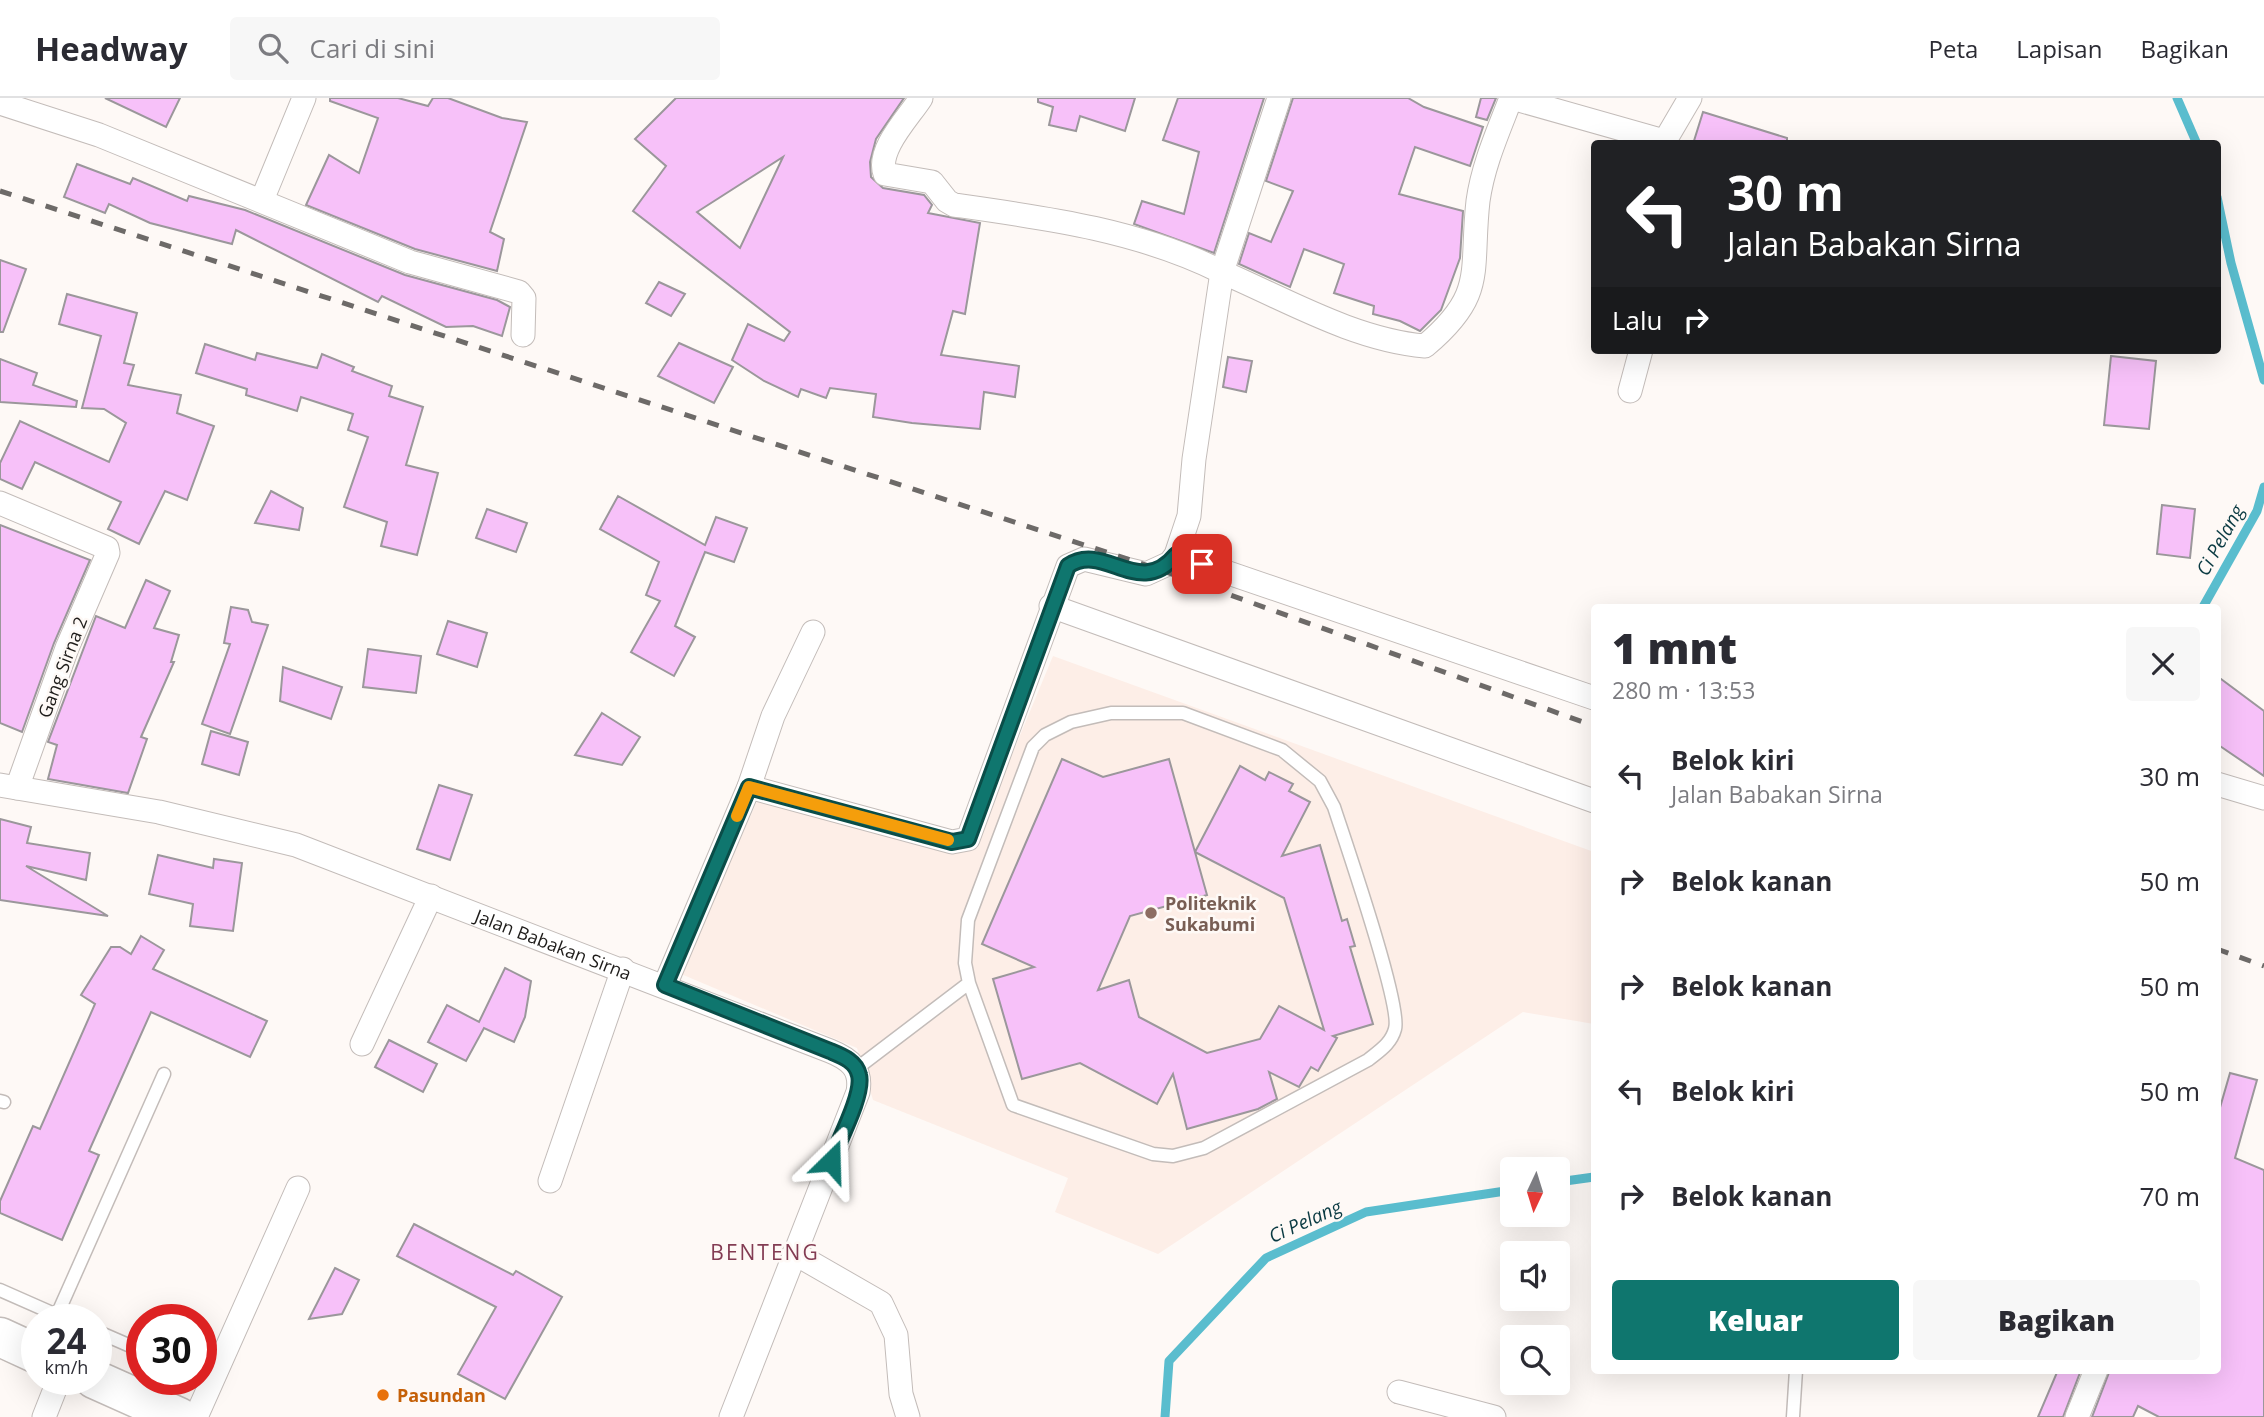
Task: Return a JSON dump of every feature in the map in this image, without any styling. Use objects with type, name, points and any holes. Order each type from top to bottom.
[{"type":"highway","points":[[0,1337],[21,1347]]},
{"type":"highway","points":[[112,1387],[179,1417]]},
{"type":"street","points":[[262,201],[304,98]]},
{"type":"street","points":[[921,98],[886,152],[882,165],[885,174],[932,182],[947,201],[954,205],[1109,230],[1178,251],[1352,328],[1402,344],[1425,346],[1453,321],[1467,301],[1477,249],[1478,202],[1487,161],[1512,98],[1656,140]]},
{"type":"street","points":[[749,787],[952,842],[968,839],[1062,573],[1074,561],[1097,560],[1146,574],[1170,563],[1176,555],[1189,516],[1194,459],[1222,272],[1279,98]]},
{"type":"street","points":[[1664,140],[1690,98]]},
{"type":"street","points":[[0,103],[99,135],[410,262],[519,292],[524,298],[523,335]]},
{"type":"street","points":[[1630,391],[1641,354]]},
{"type":"street","name":"Gang Sirna 2","points":[[0,503],[107,548],[108,553],[8,787]]},
{"type":"street","points":[[1176,555],[1591,697]]},
{"type":"street","points":[[1051,606],[1591,800]]},
{"type":"street","points":[[665,985],[749,787],[773,716],[813,632]]},
{"type":"street","points":[[2221,785],[2264,798]]},
{"type":"street","name":"Jalan Babakan Sirna","points":[[8,787],[235,828],[327,855],[830,1051],[844,1057],[856,1069]]},
{"type":"street","points":[[362,1044],[431,896]]},
{"type":"street","points":[[550,1181],[623,970]]},
{"type":"street","points":[[731,1417],[858,1092],[856,1069]]},
{"type":"street","points":[[217,1358],[298,1188]]},
{"type":"street","points":[[794,1253],[811,1260],[881,1303],[897,1335],[901,1394],[908,1417]]},
{"type":"street","points":[[2077,1417],[2094,1374]]},
{"type":"street","points":[[1399,1392],[1494,1417]]},
{"type":"street","points":[[44,1417],[53,1395]]},
{"type":"street","points":[[196,1417],[202,1395]]},
{"type":"lane","points":[[1111,713],[1182,713],[1282,750],[1320,781],[1334,807],[1391,992],[1396,1027],[1388,1045],[1368,1060],[1204,1148],[1172,1156],[1153,1154],[1013,1105],[1002,1082],[969,983],[965,963],[968,920],[1032,747],[1045,735],[1071,722],[1111,713]]},
{"type":"lane","points":[[856,1069],[969,983]]},
{"type":"lane","points":[[68,1304],[164,1074]]},
{"type":"lane","points":[[0,1290],[33,1304]]},
{"type":"lane","points":[[1793,1417],[1796,1374]]},
{"type":"shaded area","name":"Politeknik Sukabumi","points":[[1053,656],[1591,851],[1591,1023],[1523,1012],[1158,1254],[1055,1212],[1068,1178],[873,1100],[857,1048],[681,974],[766,781],[977,839]]},
{"type":"building","points":[[105,98],[180,98],[166,127]]},
{"type":"building","points":[[330,98],[398,98],[428,106],[433,98],[448,98],[502,118],[527,122],[490,232],[504,239],[497,271],[415,249],[306,205],[329,155],[359,173],[378,118],[330,101]]},
{"type":"building","points":[[676,98],[904,98],[876,139],[870,162],[871,177],[883,188],[924,195],[932,205],[928,213],[980,223],[965,314],[953,311],[941,355],[1019,366],[1015,397],[984,392],[980,429],[912,423],[873,417],[876,394],[830,388],[826,398],[801,389],[798,397],[764,381],[732,360],[748,324],[784,341],[790,332],[633,211],[666,166],[635,139]],"holes":[[[783,157],[740,248],[697,212]]]},
{"type":"building","points":[[1038,98],[1135,98],[1125,131],[1080,116],[1076,131],[1049,125],[1053,107],[1038,102]]},
{"type":"building","points":[[1178,98],[1264,98],[1214,253],[1134,224],[1142,201],[1184,214],[1199,152],[1163,140]]},
{"type":"building","points":[[1293,98],[1408,98],[1424,107],[1483,127],[1470,166],[1415,147],[1399,194],[1463,211],[1460,258],[1441,310],[1420,331],[1400,321],[1373,314],[1374,306],[1334,293],[1344,264],[1304,249],[1290,287],[1239,264],[1249,233],[1271,242],[1293,191],[1266,181]]},
{"type":"building","points":[[1481,98],[1496,98],[1487,120],[1476,117]]},
{"type":"building","points":[[1703,112],[1787,138],[1787,140],[1694,140]]},
{"type":"building","points":[[77,164],[130,184],[133,178],[187,201],[189,196],[245,210],[405,275],[497,300],[510,307],[502,336],[473,326],[446,327],[382,296],[378,302],[236,230],[232,244],[150,223],[109,204],[105,213],[64,197]]},
{"type":"building","points":[[0,260],[26,269],[3,332],[0,332]]},
{"type":"building","points":[[659,282],[685,294],[671,316],[646,303]]},
{"type":"building","points":[[67,294],[137,313],[124,363],[134,365],[128,385],[181,395],[177,413],[214,426],[187,500],[165,491],[139,544],[108,529],[121,502],[35,462],[22,489],[0,479],[0,463],[20,421],[109,462],[126,423],[104,409],[82,408],[101,336],[59,324]]},
{"type":"building","points":[[679,343],[733,367],[714,403],[658,376]]},
{"type":"building","points":[[205,344],[255,360],[257,353],[317,368],[322,354],[354,367],[352,371],[392,386],[389,396],[423,407],[406,465],[438,473],[417,555],[381,546],[387,522],[344,507],[368,437],[348,430],[353,414],[301,397],[297,411],[246,395],[247,389],[196,373]]},
{"type":"building","points":[[2111,356],[2156,361],[2149,429],[2104,425]]},
{"type":"building","points":[[1228,357],[1252,361],[1246,392],[1223,387]]},
{"type":"building","points":[[0,359],[37,373],[33,385],[77,401],[76,407],[0,402]]},
{"type":"building","points":[[271,491],[303,508],[299,530],[255,523]]},
{"type":"building","points":[[618,496],[705,545],[716,517],[747,528],[734,562],[705,552],[675,626],[695,637],[674,676],[631,652],[660,601],[646,595],[659,562],[600,529]]},
{"type":"building","points":[[2162,505],[2195,509],[2190,558],[2157,554]]},
{"type":"building","points":[[487,509],[527,523],[516,552],[476,538]]},
{"type":"building","points":[[0,525],[90,560],[54,643],[22,732],[0,723]]},
{"type":"building","points":[[146,580],[170,591],[154,628],[179,635],[171,662],[174,662],[141,737],[147,739],[128,793],[48,779],[57,745],[48,742],[96,616],[125,628]]},
{"type":"building","points":[[231,607],[248,610],[252,622],[268,625],[230,734],[202,724],[230,644],[224,643]]},
{"type":"building","points":[[448,621],[487,633],[477,667],[437,654]]},
{"type":"building","points":[[368,649],[421,656],[416,693],[363,687]]},
{"type":"building","points":[[283,667],[342,687],[331,719],[280,701]]},
{"type":"building","points":[[2221,679],[2264,711],[2264,776],[2221,747]]},
{"type":"building","points":[[602,713],[640,737],[622,765],[575,755]]},
{"type":"building","points":[[211,731],[248,742],[239,775],[202,764]]},
{"type":"building","points":[[1062,759],[1103,777],[1169,759],[1195,852],[1240,766],[1265,780],[1269,772],[1293,784],[1289,791],[1310,802],[1282,856],[1320,845],[1342,921],[1347,919],[1355,946],[1350,947],[1373,1024],[1333,1036],[1337,1038],[1318,1071],[1311,1067],[1299,1087],[1269,1072],[1277,1099],[1258,1109],[1187,1129],[1173,1074],[1157,1104],[1080,1063],[1022,1079],[993,979],[1034,967],[982,944]],"holes":[[[1195,852],[1284,898],[1324,1030],[1279,1006],[1260,1039],[1207,1053],[1139,1017],[1129,980],[1098,990],[1130,916],[1207,895]]]},
{"type":"building","points":[[439,785],[472,795],[450,860],[417,849]]},
{"type":"building","points":[[0,819],[31,827],[27,843],[90,853],[86,880],[26,866],[108,916],[0,900]]},
{"type":"building","points":[[158,855],[213,868],[214,859],[242,863],[233,931],[190,926],[193,904],[149,894]]},
{"type":"building","points":[[141,936],[164,950],[153,969],[267,1021],[250,1057],[151,1012],[89,1151],[99,1155],[62,1240],[0,1213],[0,1201],[33,1126],[40,1129],[95,1004],[81,995],[111,947],[120,947],[131,954]]},
{"type":"building","points":[[505,968],[531,981],[525,1017],[514,1042],[484,1028],[466,1061],[428,1042],[447,1005],[479,1022]]},
{"type":"building","points":[[389,1040],[437,1064],[423,1092],[375,1067]]},
{"type":"building","points":[[2230,1073],[2257,1080],[2235,1158],[2264,1170],[2264,1417],[2159,1417],[2138,1406],[2133,1417],[2092,1417],[2108,1374],[2221,1374],[2221,1104]]},
{"type":"building","points":[[414,1224],[513,1275],[516,1271],[562,1297],[505,1399],[458,1374],[496,1307],[397,1256]]},
{"type":"building","points":[[335,1268],[359,1280],[342,1314],[309,1319]]},
{"type":"building","points":[[2056,1374],[2079,1374],[2063,1417],[2038,1417]]},
{"type":"waterway","name":"Ci Pelang","points":[[2177,98],[2195,140]]},
{"type":"waterway","name":"Ci Pelang","points":[[2221,216],[2231,263],[2264,380]]},
{"type":"waterway","name":"Ci Pelang","points":[[2205,604],[2257,511],[2264,487]]},
{"type":"waterway","name":"Ci Pelang","points":[[1570,1180],[1591,1177]]},
{"type":"waterway","name":"Ci Pelang","points":[[1165,1417],[1169,1361],[1266,1258],[1366,1212],[1500,1192]]},
{"type":"railway","points":[[0,191],[1158,569],[1591,725]]},
{"type":"railway","points":[[2221,950],[2264,966]]},
{"type":"slow traffic","points":[[737,816],[749,787],[948,840]]},
{"type":"place","name":"Politeknik Sukabumi","points":[[1151,913]]},
{"type":"place","name":"Pasundan","points":[[383,1395]]},
{"type":"district","name":"BENTENG","points":[[765,1252]]},
{"type":"route","points":[[831,1161],[858,1092],[859,1075],[851,1062],[830,1051],[665,985],[749,787],[952,842],[962,842],[972,834],[1062,573],[1068,566],[1074,561],[1097,560],[1146,574],[1170,563],[1176,555],[1202,564]]}]
